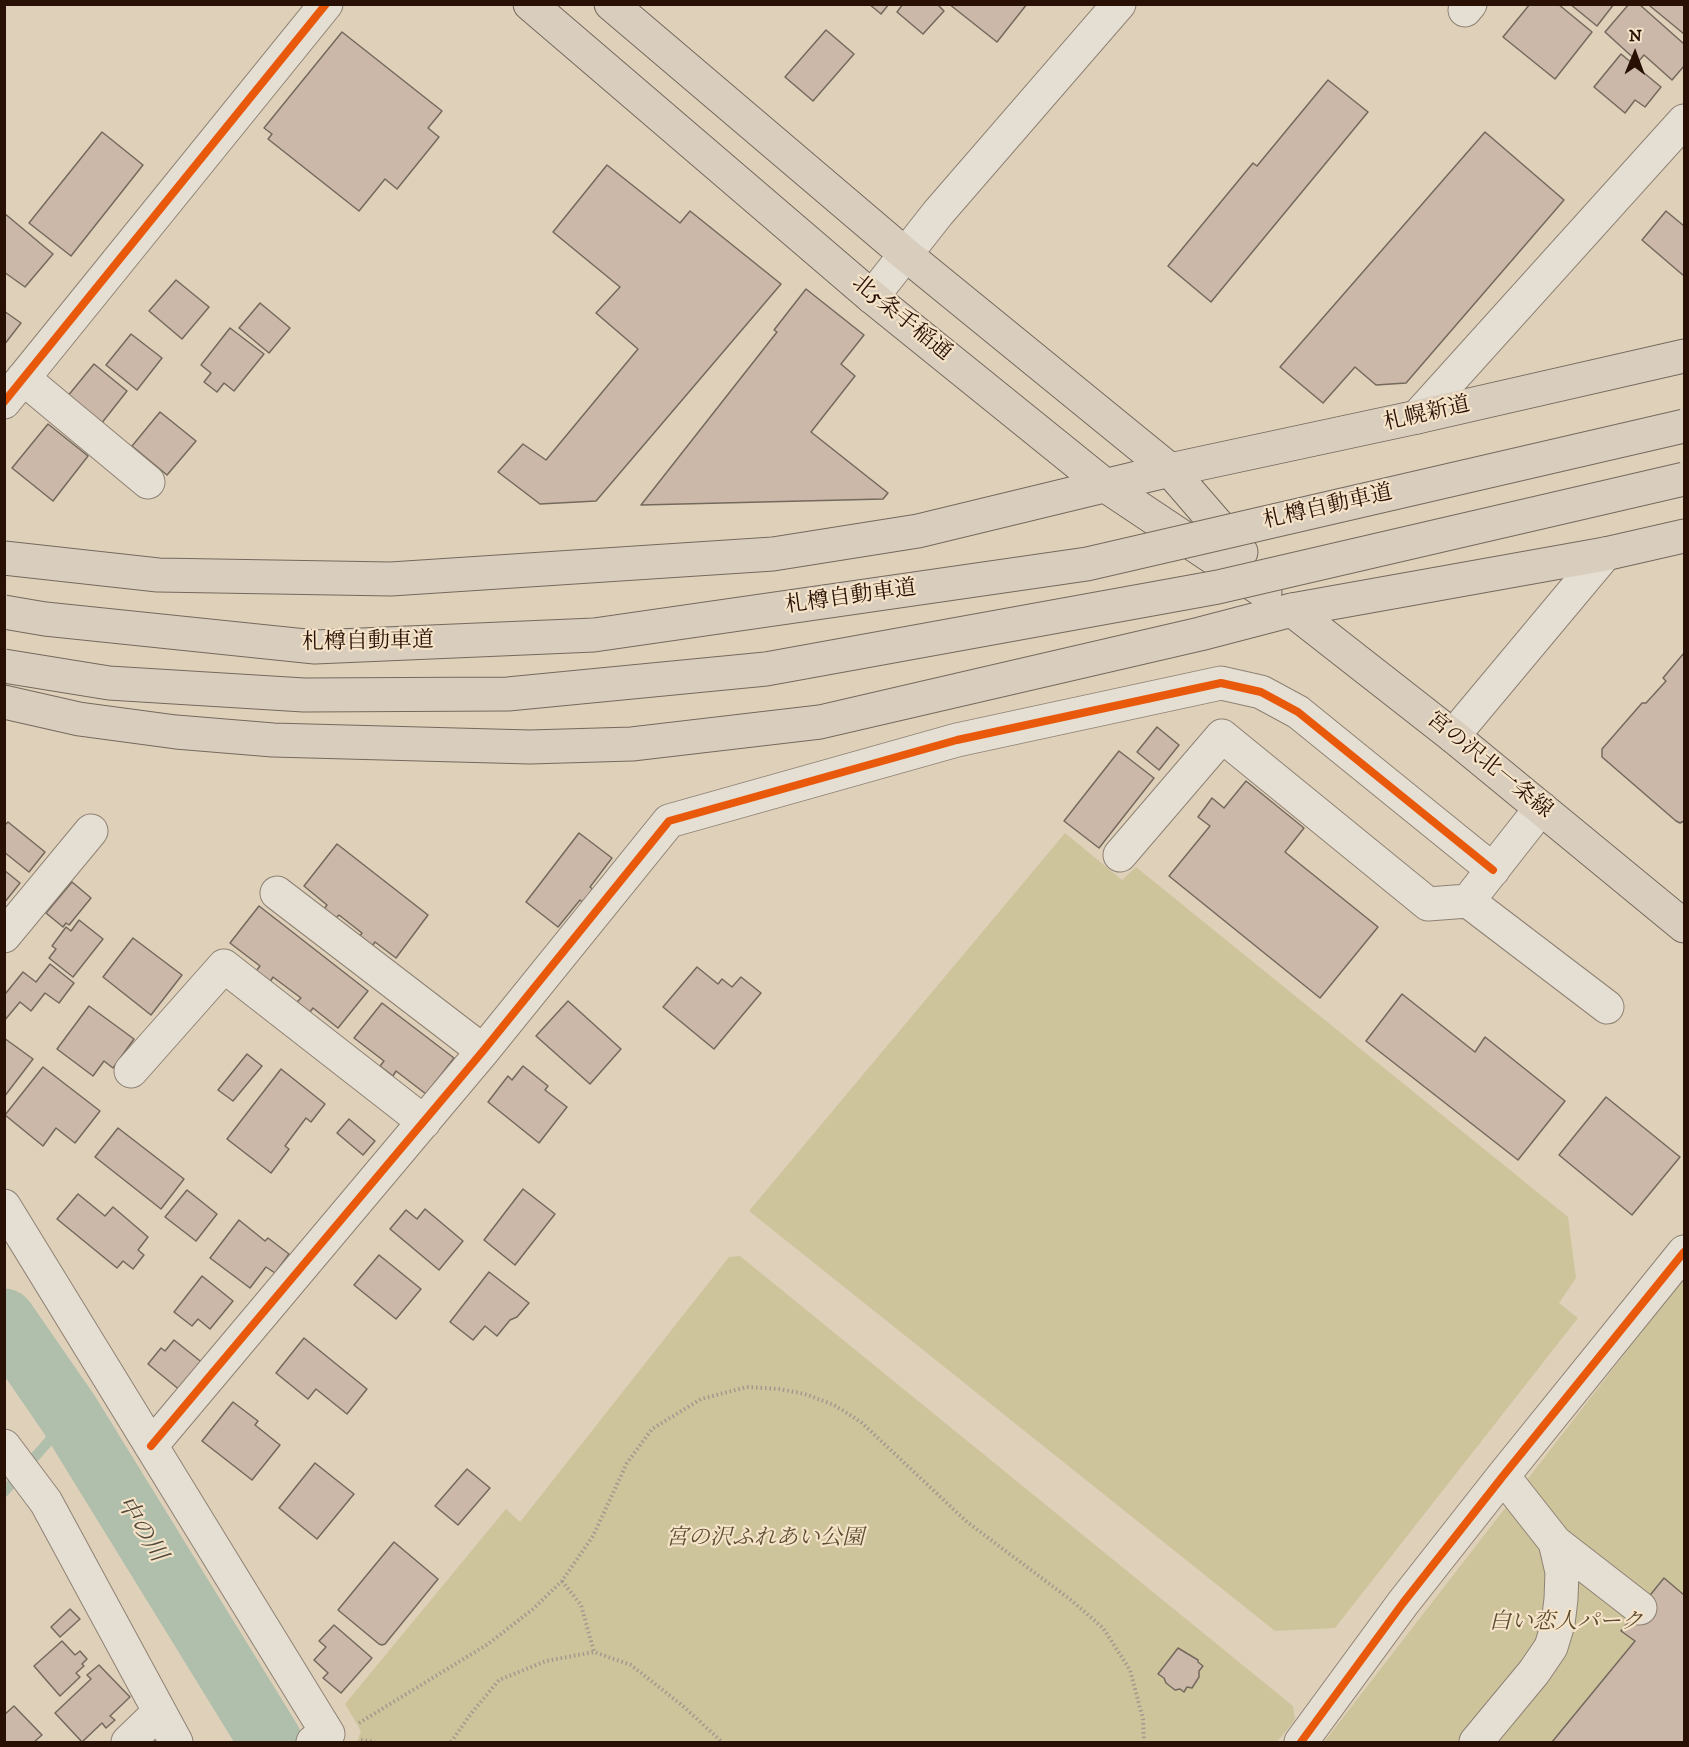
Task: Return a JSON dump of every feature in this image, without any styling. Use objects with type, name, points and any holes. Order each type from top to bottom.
[{"type":"main road","name":"北5条手稲通","points":[[530,4],[872,297],[1106,486],[1292,610]]},
{"type":"main road","points":[[612,4],[905,254],[1170,470],[1292,610]]},
{"type":"main road","name":"札幌新道","points":[[4,558],[158,575],[391,579],[773,554],[918,531],[1170,470],[1684,356]]},
{"type":"main road","name":"札樽自動車道","points":[[4,612],[45,619],[315,647],[594,635],[1086,564],[1684,426]]},
{"type":"main road","points":[[4,666],[109,683],[304,695],[507,694],[766,669],[1218,587],[1684,480]]},
{"type":"main road","points":[[4,702],[79,719],[176,732],[273,741],[530,747],[632,744],[820,722],[1200,634],[1292,610],[1605,554],[1684,536]]},
{"type":"main road","name":"宮の沢北一条線","points":[[1292,610],[1454,736],[1684,926]]},
{"type":"street","points":[[148,482],[14,390],[326,4]]},
{"type":"street","points":[[872,297],[938,213],[1119,4]]},
{"type":"street","points":[[1417,417],[1684,121]]},
{"type":"street","points":[[1454,736],[1605,554]]},
{"type":"street","points":[[151,1446],[483,1051],[669,821],[957,740],[1221,683],[1261,692],[1298,712],[1493,870]]},
{"type":"street","points":[[1120,855],[1222,736],[1428,904],[1468,901],[1607,1007]]},
{"type":"street","points":[[1468,901],[1541,808]]},
{"type":"street","points":[[4,936],[91,831]]},
{"type":"street","points":[[277,893],[483,1051]]},
{"type":"street","points":[[130,1071],[224,966],[424,1122]]},
{"type":"street","points":[[4,1206],[151,1446],[320,1738]]},
{"type":"street","points":[[1302,1743],[1403,1602],[1684,1252]]},
{"type":"street","points":[[4,1446],[46,1502],[176,1743]]},
{"type":"street","points":[[1503,1476],[1555,1542],[1640,1608]]},
{"type":"street","points":[[1476,1743],[1534,1672],[1551,1647],[1558,1624],[1561,1599],[1562,1572],[1555,1542]]},
{"type":"street","points":[[128,1743],[159,1712]]},
{"type":"path","points":[[320,1738],[351,1728],[488,1644],[533,1609],[562,1581],[593,1536],[627,1463],[652,1429],[701,1399],[747,1387],[779,1389],[805,1394],[834,1404],[861,1422],[967,1522],[1071,1600],[1103,1628],[1130,1670],[1143,1719],[1144,1743]]},
{"type":"path","points":[[562,1581],[581,1605],[594,1652]]},
{"type":"path","points":[[451,1743],[470,1715],[499,1680],[546,1661],[594,1652],[631,1665],[683,1706],[722,1743]]},
{"type":"green space","points":[[1065,833],[1122,880],[1136,867],[1568,1217],[1576,1278],[1559,1303],[1578,1318],[1335,1628],[1275,1631],[749,1211]]},
{"type":"green space","name":"宮の沢ふれあい公園","points":[[740,1256],[1293,1706],[1295,1720],[1277,1742],[357,1742],[361,1731],[345,1704],[506,1509],[520,1522],[729,1257]]},
{"type":"green space","name":"白い恋人パーク","points":[[1684,1277],[1684,1742],[1324,1742]]},
{"type":"building","points":[[869,4],[889,4],[881,14]]},
{"type":"building","points":[[903,4],[937,4],[944,11],[923,34],[897,12]]},
{"type":"building","points":[[949,4],[1027,4],[997,42]]},
{"type":"building","points":[[1530,4],[1558,4],[1592,32],[1555,79],[1503,37]]},
{"type":"building","points":[[1570,4],[1614,4],[1597,26]]},
{"type":"building","points":[[1629,4],[1639,4],[1684,44],[1684,66],[1672,80],[1644,55],[1638,62],[1605,32]]},
{"type":"building","points":[[1652,4],[1684,4],[1684,34],[1650,6]]},
{"type":"building","points":[[826,30],[854,54],[813,101],[785,77]]},
{"type":"building","points":[[342,32],[442,111],[428,128],[439,137],[397,189],[385,179],[359,211],[268,139],[272,134],[264,128]]},
{"type":"building","points":[[1621,54],[1661,87],[1645,107],[1635,100],[1625,113],[1594,87]]},
{"type":"building","points":[[1328,80],[1368,112],[1211,302],[1168,266],[1253,163],[1257,166]]},
{"type":"building","points":[[102,132],[143,165],[71,256],[29,223]]},
{"type":"building","points":[[1485,132],[1564,200],[1406,383],[1376,385],[1355,367],[1323,403],[1280,367]]},
{"type":"building","points":[[607,165],[680,223],[690,211],[781,284],[596,501],[540,504],[498,472],[523,444],[546,460],[638,349],[596,313],[620,287],[553,232]]},
{"type":"building","points":[[1666,211],[1684,226],[1684,276],[1642,240]]},
{"type":"building","points":[[4,213],[53,254],[25,287],[4,272]]},
{"type":"building","points":[[176,280],[209,307],[182,339],[149,311]]},
{"type":"building","points":[[806,289],[864,335],[841,364],[855,376],[811,432],[888,493],[883,499],[641,505],[777,332],[774,330]]},
{"type":"building","points":[[260,303],[290,328],[269,353],[239,328]]},
{"type":"building","points":[[4,311],[21,323],[4,345]]},
{"type":"building","points":[[230,328],[264,354],[234,391],[224,383],[217,392],[204,382],[211,373],[201,365]]},
{"type":"building","points":[[131,334],[162,358],[137,390],[106,365]]},
{"type":"building","points":[[94,364],[127,391],[101,424],[67,397]]},
{"type":"building","points":[[160,412],[196,441],[167,475],[132,446]]},
{"type":"building","points":[[48,424],[88,456],[53,501],[12,468]]},
{"type":"building","points":[[1684,653],[1684,821],[1680,823],[1602,757],[1602,749],[1642,703],[1646,703],[1666,681],[1663,678]]},
{"type":"building","points":[[1157,727],[1179,745],[1159,770],[1137,752]]},
{"type":"building","points":[[1119,751],[1154,778],[1099,848],[1064,821]]},
{"type":"building","points":[[1246,781],[1304,828],[1285,852],[1378,927],[1320,998],[1169,876],[1210,826],[1198,817],[1212,798],[1224,808]]},
{"type":"building","points":[[8,822],[45,852],[29,872],[4,852],[4,826]]},
{"type":"building","points":[[579,833],[612,858],[590,887],[595,891],[585,904],[580,900],[558,927],[526,902]]},
{"type":"building","points":[[337,844],[428,915],[396,958],[375,942],[372,946],[360,936],[362,933],[339,915],[336,918],[324,909],[327,905],[304,886]]},
{"type":"building","points":[[4,870],[20,883],[4,903]]},
{"type":"building","points":[[72,882],[91,898],[69,925],[66,923],[63,927],[46,913]]},
{"type":"building","points":[[259,906],[368,991],[338,1028],[313,1008],[310,1012],[297,1002],[301,998],[273,977],[270,982],[256,971],[260,966],[230,943]]},
{"type":"building","points":[[79,920],[103,939],[73,977],[49,958],[56,949],[52,946],[66,927],[71,931]]},
{"type":"building","points":[[133,938],[182,975],[151,1015],[103,977]]},
{"type":"building","points":[[50,964],[74,983],[59,1003],[45,993],[31,1011],[20,1002],[4,1021],[4,992],[6,993],[23,972],[36,982]]},
{"type":"building","points":[[697,967],[718,984],[722,979],[732,987],[741,977],[761,993],[714,1049],[663,1007]]},
{"type":"building","points":[[1402,994],[1475,1052],[1485,1037],[1565,1101],[1518,1160],[1366,1041]]},
{"type":"building","points":[[568,1001],[621,1049],[590,1084],[536,1036]]},
{"type":"building","points":[[382,1003],[454,1058],[426,1094],[396,1071],[393,1076],[380,1066],[384,1061],[354,1038]]},
{"type":"building","points":[[89,1006],[134,1039],[113,1068],[104,1061],[93,1076],[57,1049]]},
{"type":"building","points":[[4,1038],[33,1059],[4,1097]]},
{"type":"building","points":[[247,1054],[262,1066],[233,1101],[218,1090]]},
{"type":"building","points":[[523,1066],[548,1086],[545,1090],[567,1107],[539,1143],[488,1102],[508,1076],[512,1080]]},
{"type":"building","points":[[43,1067],[100,1111],[75,1143],[56,1128],[43,1146],[5,1115]]},
{"type":"building","points":[[281,1069],[325,1104],[311,1122],[306,1118],[285,1146],[289,1149],[271,1173],[227,1139]]},
{"type":"building","points":[[1606,1097],[1680,1157],[1632,1215],[1559,1155]]},
{"type":"building","points":[[349,1119],[375,1141],[363,1155],[337,1133]]},
{"type":"building","points":[[118,1128],[184,1179],[161,1209],[95,1157]]},
{"type":"building","points":[[523,1189],[555,1214],[515,1265],[484,1240]]},
{"type":"building","points":[[187,1190],[217,1214],[196,1241],[165,1217]]},
{"type":"building","points":[[78,1194],[105,1216],[113,1207],[148,1237],[138,1250],[144,1255],[133,1269],[123,1261],[117,1268],[57,1219]]},
{"type":"building","points":[[425,1209],[463,1241],[439,1270],[390,1229],[406,1210],[417,1219]]},
{"type":"building","points":[[239,1220],[265,1241],[268,1238],[289,1254],[275,1273],[266,1267],[250,1288],[210,1258]]},
{"type":"building","points":[[379,1255],[421,1289],[396,1319],[354,1285]]},
{"type":"building","points":[[489,1272],[529,1303],[517,1317],[510,1320],[497,1336],[485,1326],[473,1340],[450,1322]]},
{"type":"building","points":[[202,1276],[233,1301],[210,1329],[198,1319],[192,1326],[174,1312]]},
{"type":"building","points":[[304,1338],[367,1389],[347,1414],[316,1389],[308,1399],[276,1373]]},
{"type":"building","points":[[174,1340],[204,1364],[181,1391],[148,1364],[161,1348],[165,1351]]},
{"type":"building","points":[[233,1402],[258,1421],[255,1425],[280,1445],[252,1480],[202,1441]]},
{"type":"building","points":[[315,1463],[354,1494],[317,1539],[279,1508]]},
{"type":"building","points":[[467,1469],[490,1488],[458,1525],[435,1506]]},
{"type":"building","points":[[394,1542],[438,1579],[382,1645],[338,1610]]},
{"type":"building","points":[[1664,1578],[1684,1595],[1684,1742],[1552,1742],[1635,1641],[1621,1631]]},
{"type":"building","points":[[70,1609],[80,1619],[60,1637],[51,1627]]},
{"type":"building","points":[[334,1625],[372,1658],[341,1693],[323,1678],[328,1673],[314,1660],[326,1647],[319,1641]]},
{"type":"building","points":[[62,1641],[75,1655],[80,1651],[87,1659],[82,1664],[84,1666],[76,1673],[80,1677],[60,1696],[34,1666]]},
{"type":"building","points":[[1178,1648],[1198,1660],[1203,1666],[1192,1688],[1187,1687],[1184,1692],[1180,1689],[1175,1690],[1158,1674]]},
{"type":"building","points":[[99,1665],[130,1697],[110,1716],[115,1720],[106,1728],[102,1723],[82,1742],[55,1713],[91,1679],[87,1675]]},
{"type":"building","points":[[14,1706],[42,1735],[34,1742],[4,1742],[4,1715]]},
{"type":"waterway","name":"中の川","points":[[4,1320],[69,1414],[271,1742]]},
{"type":"waterway","points":[[4,1492],[69,1414]]},
{"type":"cycle path","points":[[4,402],[326,4]]},
{"type":"cycle path","points":[[151,1446],[483,1051],[669,821],[957,740],[1221,683],[1261,692],[1298,712],[1493,870]]},
{"type":"cycle path","points":[[1301,1742],[1403,1603],[1684,1252]]}]
